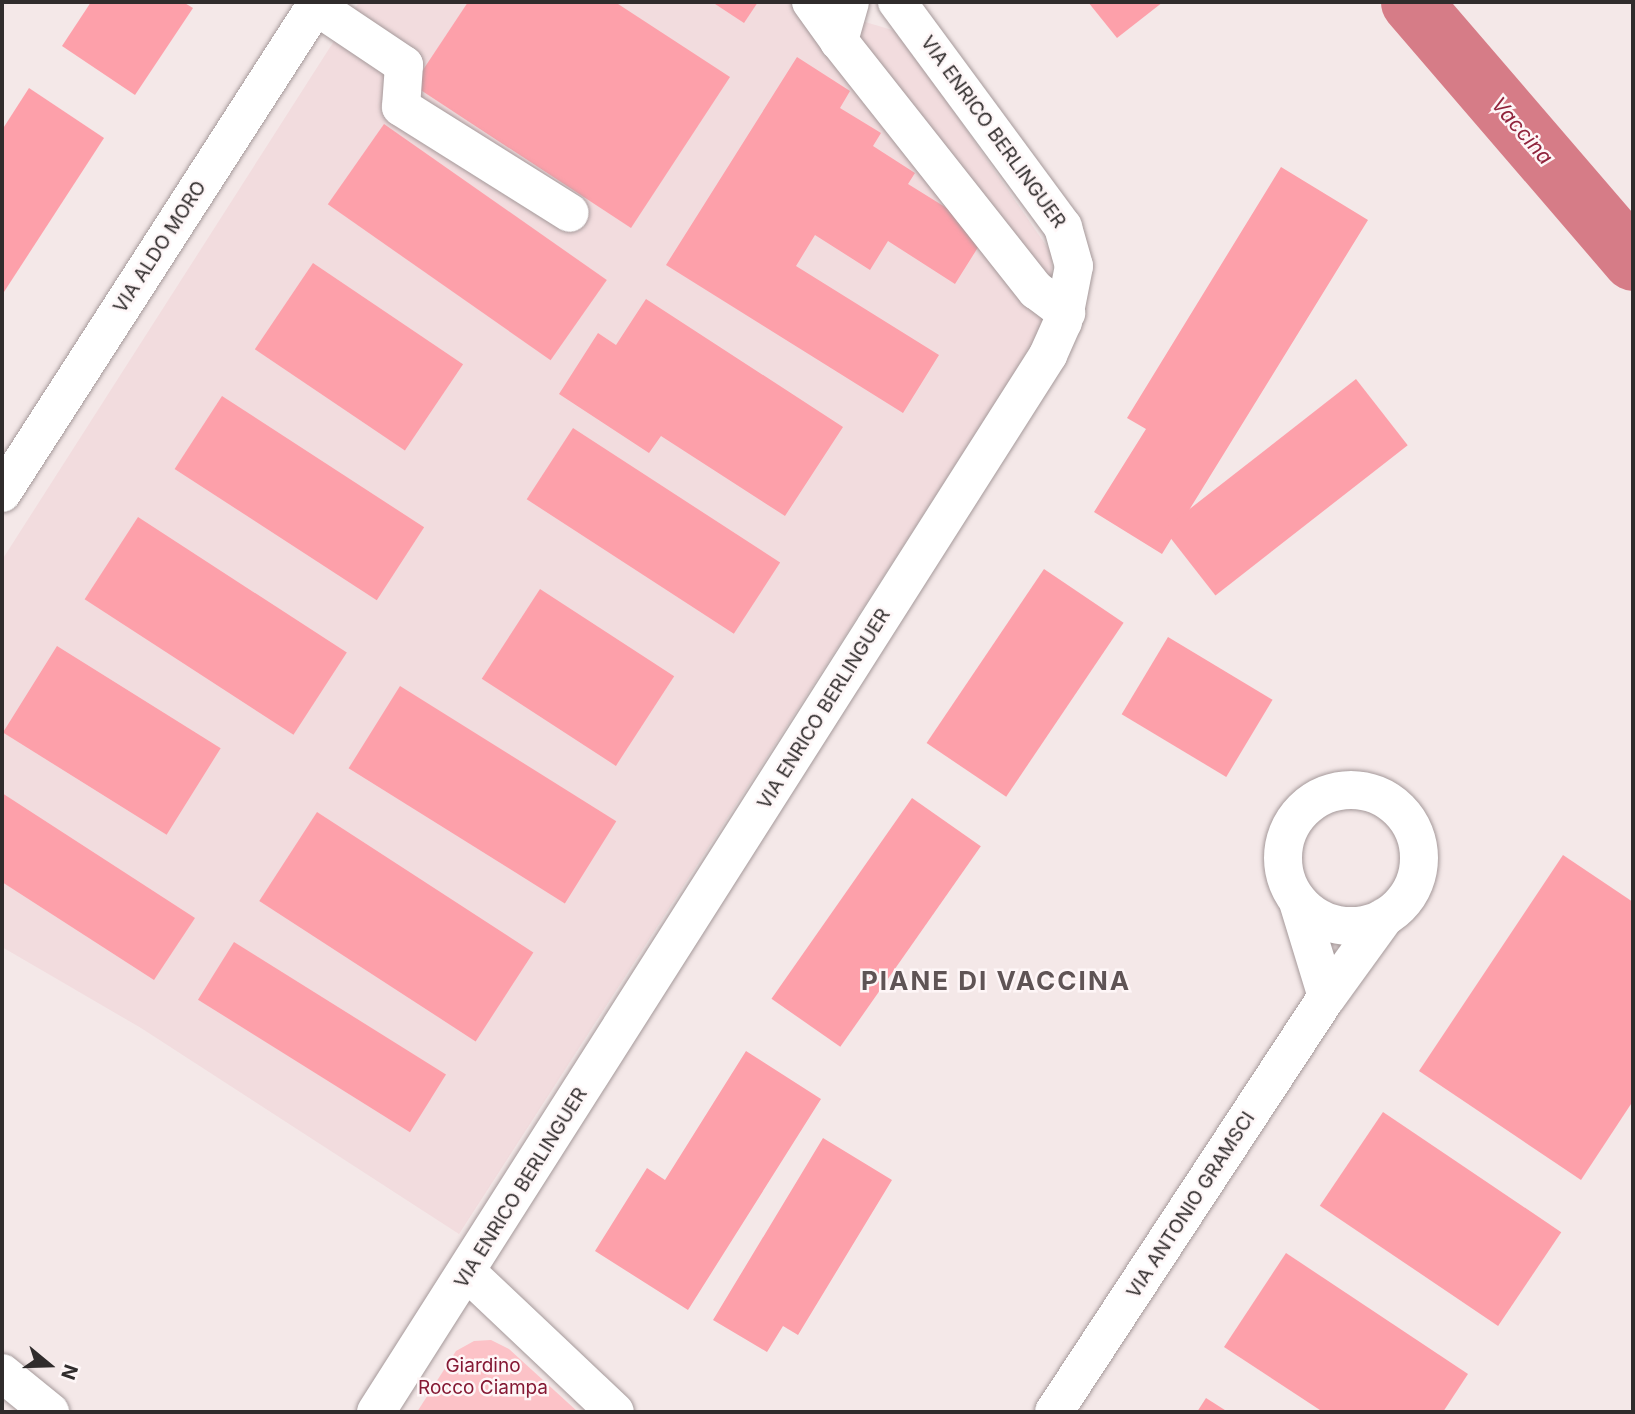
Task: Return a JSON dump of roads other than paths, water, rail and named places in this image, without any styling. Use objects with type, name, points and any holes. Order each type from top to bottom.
[{"type":"street","points":[[811,2],[1036,290],[1066,313]]},
{"type":"street","points":[[839,41],[850,2]]},
{"type":"street","name":"VIA ENRICO BERLINGUER","points":[[376,1412],[468,1273],[1048,355],[1066,313],[1074,266],[1071,247],[1055,211],[897,2]]},
{"type":"street","points":[[317,4],[404,65],[401,107],[570,214]]},
{"type":"street","name":"VIA ALDO MORO","points":[[2,493],[317,4]]},
{"type":"street","name":"VIA ANTONIO GRAMSCI","points":[[1054,1412],[1327,997],[1385,917],[1403,902],[1415,881],[1419,858],[1415,834],[1394,806],[1362,790],[1339,790],[1316,799],[1298,814],[1286,835],[1282,858],[1286,881],[1298,902],[1327,997]]},
{"type":"street","points":[[1298,902],[1330,923],[1358,926],[1385,917]]},
{"type":"street","points":[[468,1273],[615,1412]]},
{"type":"street","points":[[2,1373],[50,1412]]},
{"type":"waterway","name":"Vaccina","points":[[1411,2],[1633,260]]},
{"type":"district","name":"PIANE DI VACCINA","points":[[996,981]]},
{"type":"park label","name":"Giardino Rocco Ciampa","points":[[483,1377]]}]
